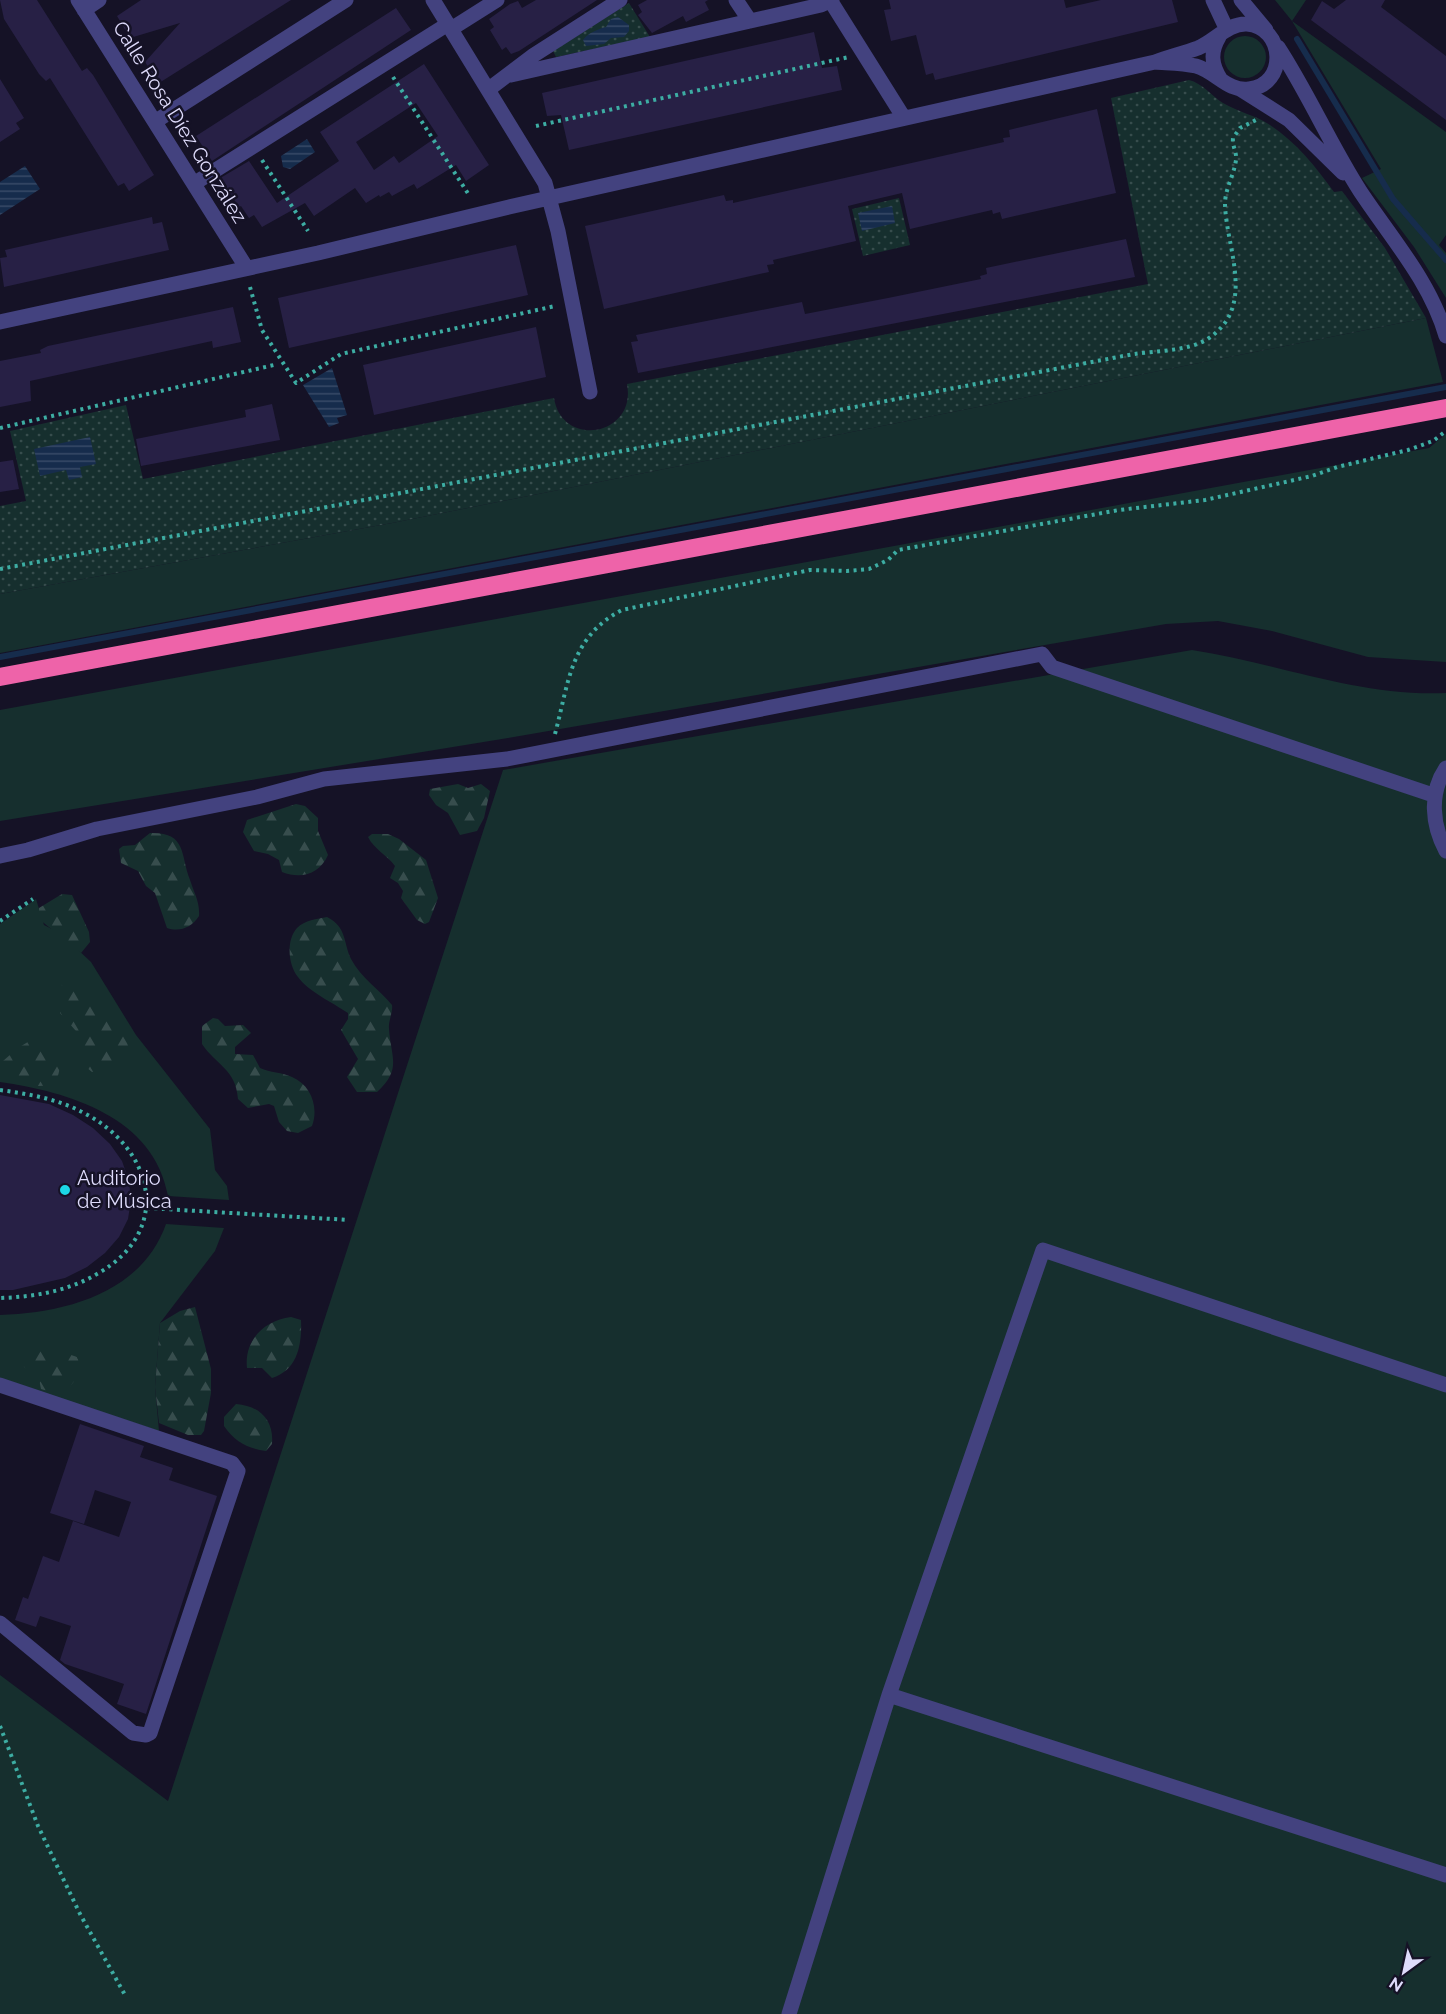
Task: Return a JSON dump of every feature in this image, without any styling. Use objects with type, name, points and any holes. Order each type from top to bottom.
[{"type":"highway","points":[[0,677],[1446,408]]},
{"type":"street","points":[[81,5],[99,0]]},
{"type":"street","points":[[156,122],[346,0]]},
{"type":"street","points":[[433,0],[538,168],[550,198],[590,392]]},
{"type":"street","points":[[195,183],[385,64],[497,0]]},
{"type":"street","points":[[489,89],[511,75],[534,55],[620,0]]},
{"type":"street","points":[[736,0],[750,21]]},
{"type":"street","points":[[511,75],[821,5],[830,0],[904,118]]},
{"type":"street","points":[[1214,0],[1223,33],[1215,45],[1213,63],[1221,80]]},
{"type":"street","points":[[1241,0],[1271,38],[1299,80],[1360,190],[1419,276],[1432,300],[1446,336]]},
{"type":"street","name":"Calle Rosa Díez González","points":[[81,5],[246,267]]},
{"type":"street","points":[[0,322],[1155,62],[1200,47],[1223,33],[1246,24],[1264,30],[1271,38],[1278,59],[1270,79],[1251,90],[1240,90]]},
{"type":"street","points":[[1155,62],[1197,66],[1275,111],[1306,134],[1360,190]]},
{"type":"street","points":[[0,856],[97,829],[257,797],[324,779],[507,759],[1042,654],[1052,667],[1433,795]]},
{"type":"street","points":[[1446,768],[1433,795],[1438,836],[1446,851]]},
{"type":"street","points":[[789,2014],[889,1695],[1043,1250],[1446,1385]]},
{"type":"street","points":[[0,1385],[232,1463],[238,1471],[150,1733],[146,1736],[134,1733],[0,1623]]},
{"type":"street","points":[[889,1695],[1446,1875]]},
{"type":"path","points":[[536,126],[853,56]]},
{"type":"path","points":[[385,64],[469,195]]},
{"type":"path","points":[[0,570],[1111,358],[1188,346],[1205,340],[1217,331],[1226,318],[1234,299],[1236,265],[1225,206],[1225,194],[1236,162],[1233,138],[1240,128],[1275,111]]},
{"type":"path","points":[[253,147],[308,231]]},
{"type":"path","points":[[249,286],[262,330],[296,383],[341,354],[555,306]]},
{"type":"path","points":[[0,428],[274,365]]},
{"type":"path","points":[[551,750],[573,664],[583,640],[603,620],[622,610],[810,570],[847,572],[869,569],[888,560],[898,550],[1119,510],[1205,500],[1312,477],[1337,467],[1408,450],[1433,441],[1446,431]]},
{"type":"path","points":[[0,921],[33,899]]},
{"type":"path","points":[[0,1090],[58,1101],[107,1127],[125,1144],[138,1163],[146,1183],[147,1208],[134,1242],[118,1259],[98,1274],[74,1285],[47,1293],[0,1298]]},
{"type":"path","points":[[147,1208],[349,1220]]},
{"type":"path","points":[[0,1726],[38,1826],[80,1914],[124,1995]]},
{"type":"green space","points":[[1275,0],[1306,0],[1292,21]]},
{"type":"green space","points":[[629,3],[650,37],[556,57],[553,51]]},
{"type":"green space","points":[[1292,21],[1446,132],[1446,235],[1439,245],[1446,253],[1446,298],[1414,247],[1362,178],[1381,169]]},
{"type":"green space","points":[[1245,36],[1260,42],[1266,57],[1260,72],[1245,78],[1230,72],[1224,57],[1230,42]]},
{"type":"green space","points":[[1189,80],[1203,87],[1223,103],[1264,122],[1279,132],[1305,156],[1334,192],[1342,191],[1385,248],[1426,318],[392,523],[0,594],[0,506],[26,501],[10,431],[126,405],[143,479],[554,398],[560,414],[570,425],[583,430],[597,430],[610,425],[621,415],[627,402],[627,384],[1148,284],[1111,98]]},
{"type":"green space","points":[[899,198],[910,245],[863,256],[852,209]]},
{"type":"green space","points":[[1426,318],[1443,382],[0,653],[0,594],[392,523]]},
{"type":"green space","points":[[1446,434],[1446,662],[1368,657],[1272,631],[1218,621],[1166,624],[508,738],[0,821],[0,710],[1429,448]]},
{"type":"green space","points":[[1192,650],[1350,685],[1414,693],[1446,693],[1446,2014],[0,2014],[0,1675],[168,1801],[503,770]]},
{"type":"green space","points":[[458,784],[468,788],[481,784],[490,791],[484,818],[477,831],[460,835],[448,813],[436,805],[429,795],[430,789]]},
{"type":"green space","points":[[296,804],[305,806],[318,818],[318,831],[328,855],[320,867],[303,875],[282,872],[279,860],[268,854],[254,851],[243,832],[247,820]]},
{"type":"green space","points":[[150,833],[170,836],[180,846],[183,853],[199,911],[196,920],[185,928],[176,930],[167,928],[155,893],[146,886],[138,871],[121,863],[119,849],[123,846],[135,845]]},
{"type":"green space","points":[[372,834],[388,834],[399,839],[426,860],[438,898],[429,922],[425,924],[417,920],[401,898],[403,891],[398,883],[390,878],[395,866],[368,837]]},
{"type":"green space","points":[[62,894],[72,895],[89,932],[90,942],[81,953],[39,919],[39,908]]},
{"type":"green space","points":[[36,899],[44,925],[60,933],[91,962],[136,1035],[210,1129],[215,1170],[227,1186],[229,1200],[168,1196],[160,1169],[146,1146],[127,1128],[105,1113],[53,1093],[0,1082],[0,924]]},
{"type":"green space","points":[[327,917],[338,925],[344,935],[348,953],[355,966],[392,1005],[389,1026],[393,1056],[392,1070],[390,1077],[377,1092],[357,1092],[347,1077],[358,1059],[341,1030],[348,1019],[348,1013],[308,987],[298,977],[290,959],[291,939],[297,928],[315,919]]},
{"type":"green space","points":[[70,981],[90,989],[127,1037],[128,1047],[110,1067],[92,1072],[81,1063],[79,1052],[84,1040],[60,1013],[62,984]]},
{"type":"green space","points":[[213,1018],[218,1019],[225,1026],[243,1025],[251,1033],[235,1047],[235,1054],[253,1055],[260,1068],[288,1075],[304,1085],[314,1104],[312,1126],[298,1133],[287,1131],[279,1122],[274,1106],[269,1104],[248,1108],[238,1099],[234,1081],[202,1044],[202,1026]]},
{"type":"green space","points":[[36,1037],[50,1044],[58,1055],[60,1069],[54,1083],[39,1086],[23,1083],[10,1074],[3,1061]]},
{"type":"green space","points":[[166,1224],[224,1228],[215,1251],[160,1323],[155,1387],[159,1431],[0,1379],[0,1315],[50,1310],[75,1304],[120,1283],[139,1267],[155,1248]]},
{"type":"green space","points":[[195,1307],[211,1369],[211,1393],[204,1431],[201,1435],[188,1435],[159,1423],[155,1387],[160,1323],[180,1311]]},
{"type":"green space","points":[[291,1317],[301,1320],[301,1338],[297,1355],[288,1369],[272,1378],[262,1368],[247,1368],[249,1349],[258,1333],[273,1322]]},
{"type":"green space","points":[[39,1344],[77,1357],[78,1373],[73,1383],[61,1395],[41,1389],[39,1379],[23,1366],[22,1355],[31,1346]]},
{"type":"green space","points":[[236,1404],[258,1411],[268,1421],[272,1444],[266,1451],[242,1443],[224,1426],[224,1417]]},
{"type":"water","points":[[618,17],[629,25],[629,31],[624,37],[611,38],[604,44],[586,46],[583,40],[585,38],[606,27],[611,19]]},
{"type":"water","points":[[307,139],[315,152],[290,169],[283,167],[281,156]]},
{"type":"water","points":[[25,166],[40,189],[0,215],[0,182]]},
{"type":"water","points":[[892,206],[895,223],[862,231],[858,213]]},
{"type":"water","points":[[332,368],[347,415],[337,418],[339,423],[329,427],[303,385]]},
{"type":"water","points":[[90,437],[96,464],[80,467],[82,477],[69,480],[66,470],[40,476],[34,449]]},
{"type":"building","points":[[0,0],[37,0],[82,71],[87,68],[93,75],[154,175],[129,191],[124,183],[118,186],[50,78],[46,81],[39,74],[4,19]]},
{"type":"building","points":[[141,0],[291,0],[159,83],[145,62],[180,23],[130,38],[117,16]]},
{"type":"building","points":[[536,0],[597,0],[519,51],[511,54],[506,47],[502,50],[490,30],[494,27],[489,19],[510,4],[518,1],[522,8]]},
{"type":"building","points":[[647,0],[708,0],[705,2],[709,10],[686,22],[683,16],[652,33],[638,15],[642,12],[638,5]]},
{"type":"building","points":[[889,0],[1064,0],[1066,8],[1101,0],[1172,0],[1178,22],[935,80],[933,73],[926,75],[916,35],[891,41],[884,10],[891,9]]},
{"type":"building","points":[[1346,0],[1385,0],[1381,7],[1446,56],[1446,120],[1311,20],[1322,1],[1334,9]]},
{"type":"building","points":[[396,8],[411,30],[212,161],[196,136]]},
{"type":"building","points":[[814,32],[822,68],[837,66],[842,90],[569,150],[561,115],[547,116],[542,93]]},
{"type":"building","points":[[424,64],[489,165],[466,181],[456,165],[417,189],[414,184],[392,196],[389,192],[366,203],[355,188],[314,216],[305,203],[262,227],[254,215],[249,218],[220,179],[249,161],[277,203],[339,161],[320,132]],"holes":[[[416,103],[438,136],[399,163],[394,156],[374,170],[356,142]]]},
{"type":"building","points":[[0,79],[24,118],[16,123],[20,129],[0,142]]},
{"type":"building","points":[[1097,109],[1116,193],[1002,219],[1000,212],[993,214],[992,210],[910,229],[902,193],[848,206],[856,241],[773,260],[774,264],[767,265],[769,272],[604,309],[585,226],[724,195],[726,201],[733,200],[733,203],[1004,142],[1003,138],[1010,137],[1009,130]]},
{"type":"building","points":[[152,217],[153,224],[162,222],[169,250],[4,287],[0,258],[7,257],[5,250]]},
{"type":"building","points":[[1126,239],[1135,277],[638,373],[631,342],[638,341],[636,335],[802,302],[805,314],[888,298],[981,279],[980,276],[987,274],[986,268]]},
{"type":"building","points":[[516,245],[528,295],[289,348],[278,298]]},
{"type":"building","points":[[233,307],[241,342],[213,348],[212,341],[30,381],[31,401],[0,407],[0,361],[41,353],[40,350],[48,346]]},
{"type":"building","points":[[536,327],[546,377],[374,415],[363,365]]},
{"type":"building","points":[[272,404],[280,440],[141,466],[136,439],[246,417],[245,410]]},
{"type":"building","points":[[13,460],[19,489],[0,492],[0,462]]},
{"type":"building","name":"Auditorio de Música","points":[[0,1095],[49,1104],[73,1115],[93,1128],[110,1144],[122,1161],[129,1181],[131,1200],[128,1219],[119,1237],[105,1253],[87,1267],[65,1278],[13,1290],[0,1290]]},
{"type":"building","points":[[80,1424],[144,1446],[140,1457],[173,1468],[169,1480],[217,1496],[146,1714],[117,1704],[124,1684],[65,1664],[60,1660],[71,1626],[40,1616],[36,1627],[15,1620],[23,1597],[28,1599],[43,1556],[59,1562],[73,1521],[119,1537],[131,1502],[95,1490],[84,1524],[50,1513]]},
{"type":"waterway","points":[[1297,39],[1393,199],[1446,260]]},
{"type":"waterway","points":[[0,657],[1446,387]]},
{"type":"place","name":"Auditorio de Música","points":[[65,1190]]}]
